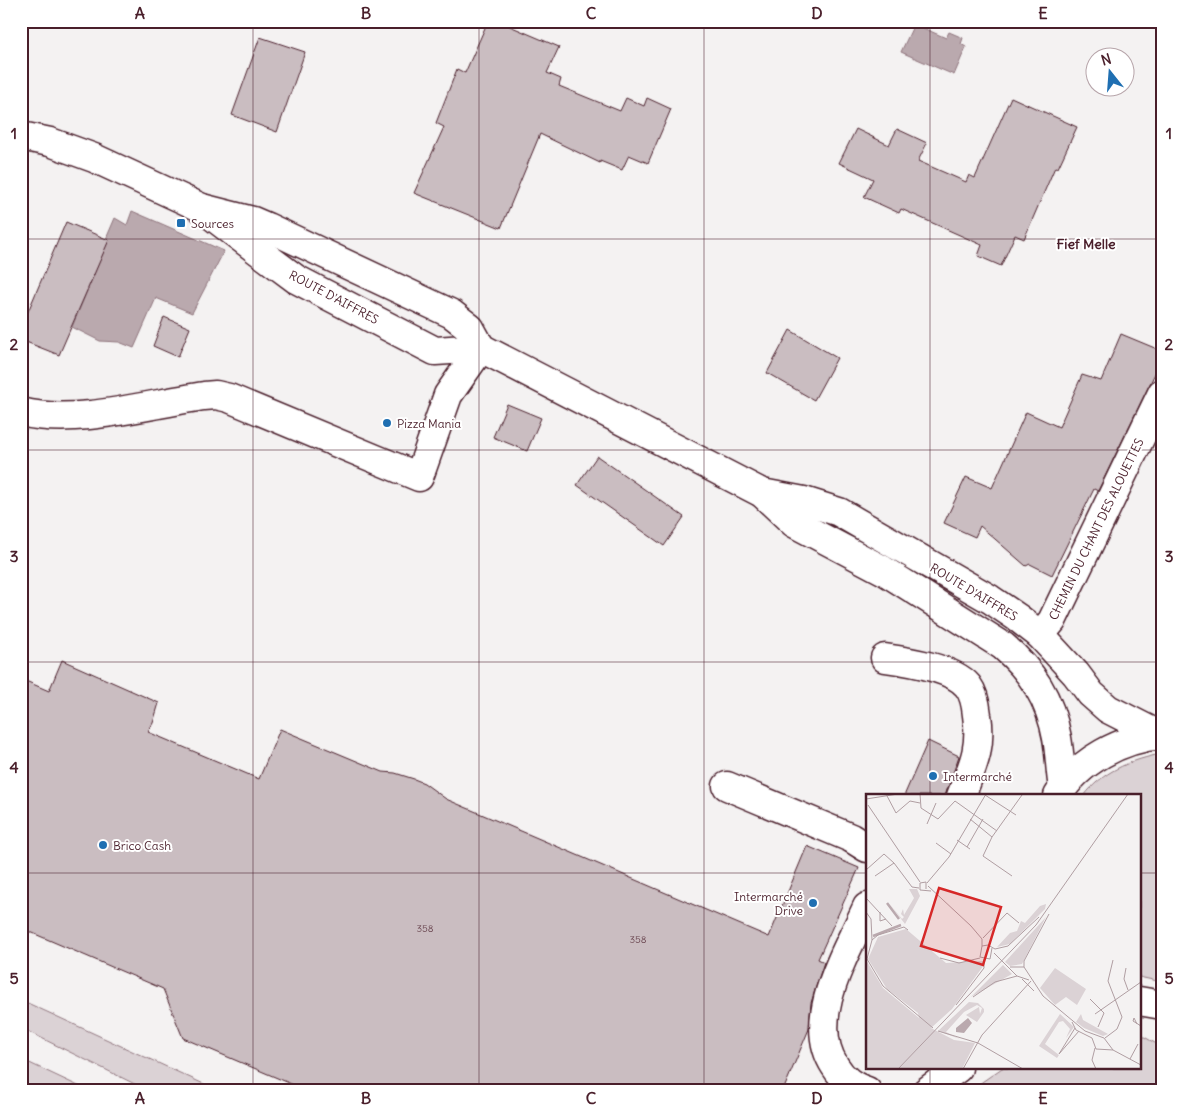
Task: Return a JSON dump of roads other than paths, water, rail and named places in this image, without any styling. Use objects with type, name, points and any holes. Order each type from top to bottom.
[{"type":"main road","name":"ROUTE D'AIFFRES","points":[[21,125],[50,142]]},
{"type":"main road","name":"ROUTE D'AIFFRES","points":[[21,136],[50,142],[94,158],[202,208],[253,221],[452,314],[470,328],[481,348]]},
{"type":"main road","name":"ROUTE D'AIFFRES","points":[[202,208],[296,279],[435,351],[481,348],[762,493],[794,523],[883,570],[1003,646],[1021,662],[1034,678],[1047,706],[1057,737],[1060,792]]},
{"type":"main road","points":[[21,412],[52,417],[86,416],[216,395],[229,398],[418,477],[448,395],[481,348]]},
{"type":"main road","name":"CHEMIN DU CHANT DES ALOUETTES","points":[[1040,636],[1052,621],[1162,393]]},
{"type":"main road","name":"ROUTE D'AIFFRES","points":[[762,493],[804,501],[839,512],[990,599],[1040,636],[1076,674],[1091,694],[1108,709],[1160,735]]},
{"type":"main road","points":[[885,658],[921,664],[951,674],[967,685],[973,695],[979,730],[978,746],[975,760],[962,794]]},
{"type":"main road","points":[[1060,792],[1086,765],[1108,750],[1133,740],[1160,735]]},
{"type":"main road","points":[[727,786],[851,838],[866,847]]},
{"type":"main road","points":[[866,909],[834,980],[825,1007],[824,1029],[828,1056],[843,1078],[858,1088],[867,1091]]},
{"type":"main road","points":[[916,1091],[932,1070]]},
{"type":"main road","points":[[927,1091],[955,1070]]},
{"type":"place","name":"Sources","points":[[181,223]]},
{"type":"place","name":"Pizza Mania","points":[[387,423]]},
{"type":"place","name":"Intermarché","points":[[933,776]]},
{"type":"place","name":"Brico Cash","points":[[103,845]]},
{"type":"place","name":"Intermarché Drive","points":[[813,903]]},
{"type":"district","name":"Fief Melle","points":[[1086,244]]}]
